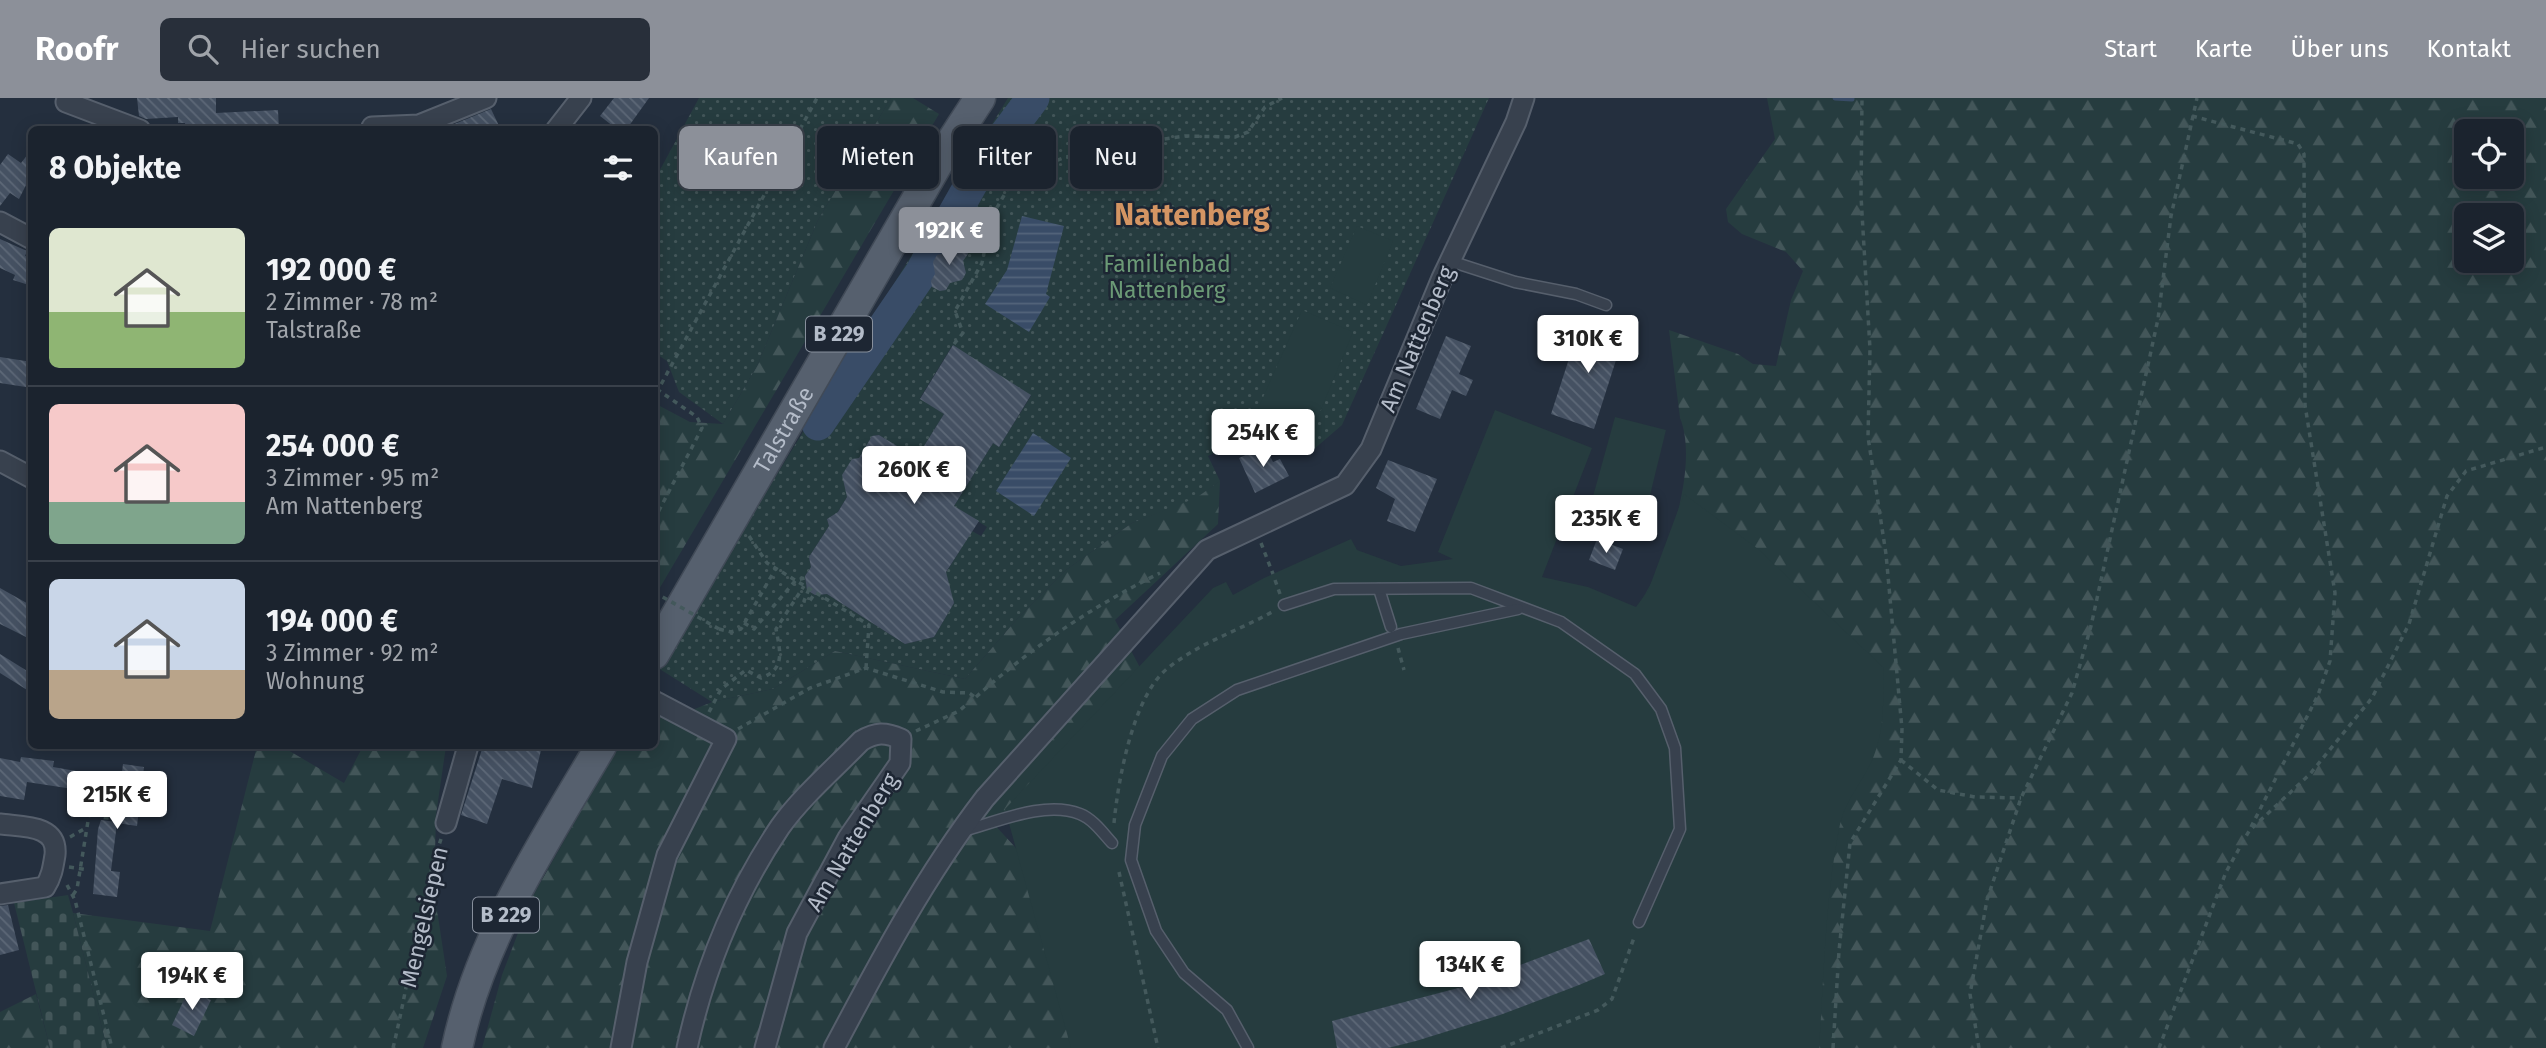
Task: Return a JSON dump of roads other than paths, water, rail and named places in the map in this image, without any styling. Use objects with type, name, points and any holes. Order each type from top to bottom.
[{"type":"main road","name":"Talstraße","points":[[658,647],[939,161],[980,98]]},
{"type":"main road","name":"B 229","points":[[457,1048],[473,987],[488,949],[526,874],[599,749]]},
{"type":"street","points":[[396,126],[419,125],[486,98]]},
{"type":"street","points":[[559,126],[581,98]]},
{"type":"street","name":"Am Nattenberg","points":[[835,1048],[885,953],[937,863],[959,831],[985,798],[1206,550],[1345,485],[1359,471],[1524,98]]},
{"type":"street","points":[[66,102],[129,126]]},
{"type":"street","points":[[0,222],[28,237]]},
{"type":"street","points":[[0,461],[28,476]]},
{"type":"street","points":[[621,1048],[637,962],[667,855],[726,739],[658,703]]},
{"type":"street","name":"Am Nattenberg","points":[[687,1048],[696,1006],[730,915],[781,825],[861,741],[875,733],[901,739],[900,763],[848,838],[797,933],[765,1048]]},
{"type":"street","name":"Mengelsiepen","points":[[446,823],[467,749]]},
{"type":"street","points":[[0,824],[44,830],[51,835],[56,845],[52,876],[45,887],[0,894]]},
{"type":"lane","points":[[1450,261],[1515,282],[1576,294],[1606,305]]},
{"type":"lane","points":[[1284,605],[1334,589],[1471,588],[1518,609],[1561,622],[1635,674],[1661,709],[1675,748],[1680,829],[1639,922]]},
{"type":"lane","points":[[1379,589],[1391,627]]},
{"type":"lane","points":[[1248,1048],[1227,1010],[1184,973],[1156,931],[1131,860],[1135,825],[1162,756],[1192,719],[1237,690],[1401,634],[1518,609]]},
{"type":"lane","points":[[959,831],[1040,810],[1060,810],[1081,814],[1112,843]]},
{"type":"water","points":[[1022,216],[1064,226],[1046,294],[1050,297],[1029,332],[985,304],[1007,270]]},
{"type":"water","points":[[1033,433],[1071,458],[1034,516],[996,491]]},
{"type":"waterway","points":[[818,424],[921,273],[979,170],[1033,98]]},
{"type":"waterway","points":[[1835,98],[1852,99]]},
{"type":"district","name":"Nattenberg","points":[[1192,215]]},
{"type":"park label","name":"Familienbad Nattenberg","points":[[1167,277]]}]
